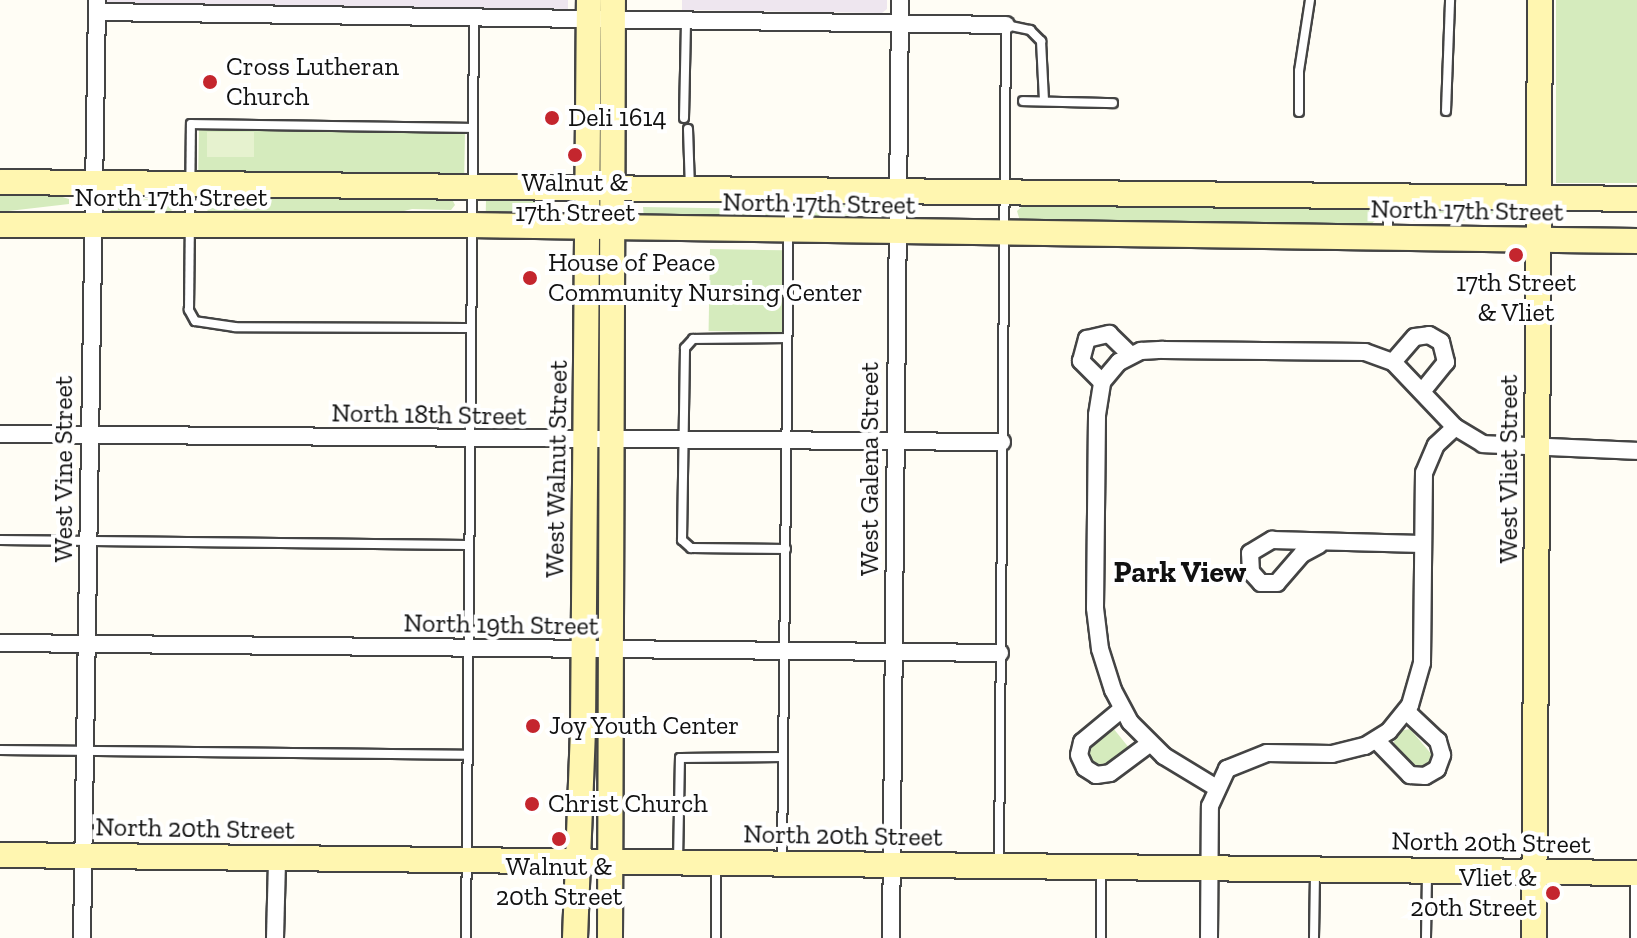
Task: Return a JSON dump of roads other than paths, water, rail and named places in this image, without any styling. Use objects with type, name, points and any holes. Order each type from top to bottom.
[{"type":"main road","name":"West Vliet Street","points":[[1534,938],[1540,0]]},
{"type":"main road","name":"West Walnut Street","points":[[575,938],[583,651],[588,188],[601,10]]},
{"type":"main road","name":"West Walnut Street","points":[[601,10],[615,188],[610,938]]},
{"type":"main road","name":"North 17th Street","points":[[0,182],[1637,199]]},
{"type":"main road","name":"North 17th Street","points":[[0,225],[470,225],[897,234],[1637,241]]},
{"type":"main road","name":"North 20th Street","points":[[0,855],[1636,873]]},
{"type":"street","name":"West Galena Street","points":[[891,938],[900,0]]},
{"type":"street","points":[[97,6],[474,19],[601,10],[686,22],[1006,25]]},
{"type":"street","name":"West Vine Street","points":[[82,938],[97,6]]},
{"type":"street","points":[[1102,382],[1081,361],[1087,339],[1109,334],[1130,354]]},
{"type":"street","points":[[1393,362],[1415,337],[1429,335],[1441,342],[1446,362],[1423,390]]},
{"type":"street","points":[[1215,787],[1149,744],[1122,709],[1108,678],[1096,629],[1097,415],[1102,382],[1130,354],[1163,350],[1365,352],[1393,362],[1455,427],[1493,447],[1637,451]]},
{"type":"street","points":[[1209,938],[1215,787],[1227,769],[1253,756],[1332,754],[1376,740],[1406,711],[1417,691],[1422,663],[1422,544],[1428,459],[1455,427]]},
{"type":"street","name":"North 18th Street","points":[[0,434],[1002,442]]},
{"type":"street","points":[[1319,545],[1422,544]]},
{"type":"street","name":"North 19th Street","points":[[0,643],[893,655],[1000,653]]},
{"type":"street","points":[[1122,709],[1082,742],[1079,755],[1085,768],[1096,775],[1110,773],[1149,744]]},
{"type":"street","points":[[1376,740],[1410,775],[1425,776],[1437,769],[1442,755],[1438,741],[1406,711]]},
{"type":"street","points":[[275,938],[277,859]]},
{"type":"lane","points":[[1299,112],[1299,71],[1310,0]]},
{"type":"lane","points":[[1446,111],[1450,0]]},
{"type":"lane","points":[[466,938],[464,755],[474,19]]},
{"type":"lane","points":[[684,118],[686,22]]},
{"type":"lane","points":[[998,866],[1006,25],[1030,30],[1041,41],[1044,101]]},
{"type":"lane","points":[[1023,101],[1113,103]]},
{"type":"lane","points":[[469,328],[205,325],[189,310],[190,183],[191,124],[472,128]]},
{"type":"lane","points":[[688,129],[690,189]]},
{"type":"lane","points":[[782,863],[789,190]]},
{"type":"lane","points":[[1388,197],[1388,238]]},
{"type":"lane","points":[[786,338],[689,341],[683,441],[684,547],[786,549]]},
{"type":"lane","points":[[0,540],[467,545]]},
{"type":"lane","points":[[0,750],[464,755]]},
{"type":"lane","points":[[678,862],[680,758],[783,757]]},
{"type":"lane","points":[[716,863],[716,938]]},
{"type":"lane","points":[[1101,866],[1101,938]]},
{"type":"lane","points":[[1314,938],[1315,868]]},
{"type":"lane","points":[[1426,938],[1427,870]]},
{"type":"lane","points":[[1635,938],[1636,873]]},
{"type":"place","name":"Cross Lutheran Church","points":[[210,82]]},
{"type":"place","name":"Deli 1614","points":[[552,118]]},
{"type":"place","name":"Walnut & 17th Street","points":[[575,155]]},
{"type":"place","name":"17th Street & Vliet","points":[[1516,255]]},
{"type":"place","name":"House of Peace Community Nursing Center","points":[[530,278]]},
{"type":"place","name":"Joy Youth Center","points":[[533,726]]},
{"type":"place","name":"Christ Church","points":[[532,804]]},
{"type":"place","name":"Walnut & 20th Street","points":[[559,839]]},
{"type":"place","name":"Vliet & 20th Street","points":[[1553,893]]},
{"type":"district","name":"Park View","points":[[1180,572]]}]
